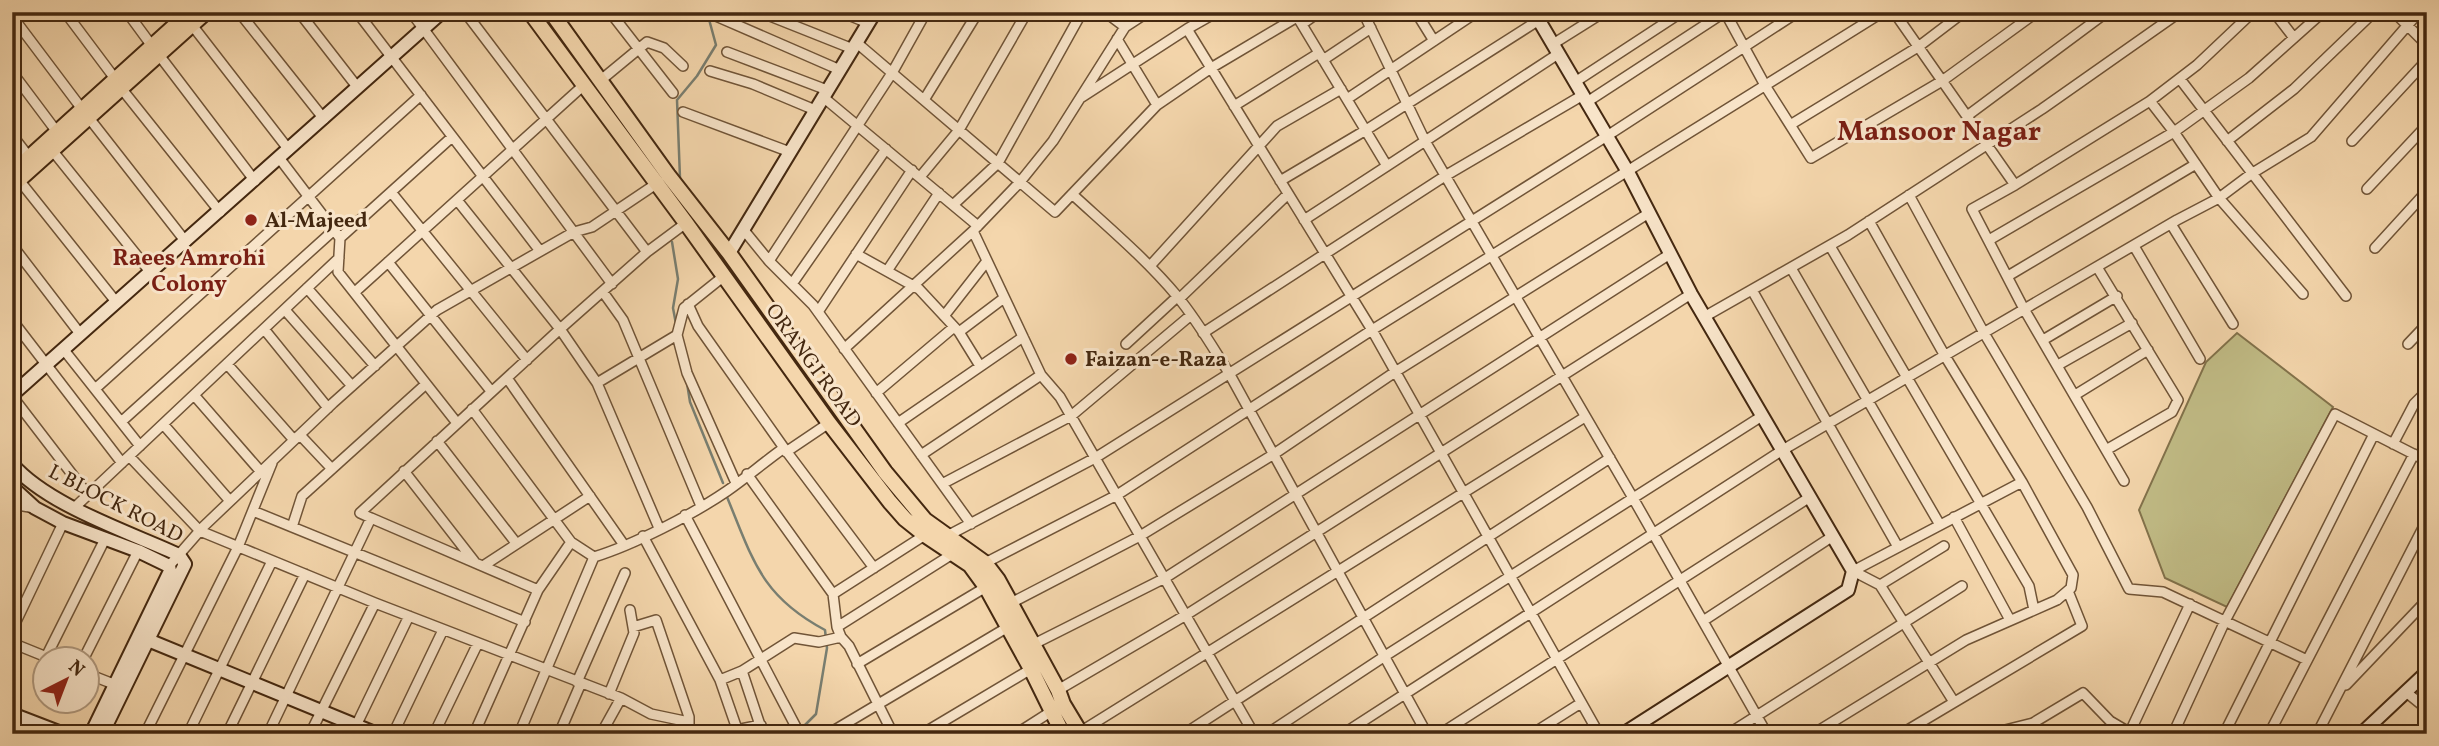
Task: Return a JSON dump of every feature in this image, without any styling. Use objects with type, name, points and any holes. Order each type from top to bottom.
[{"type":"main road","points":[[14,180],[52,150],[86,114],[190,16],[206,12]]},
{"type":"main road","name":"ORANGI ROAD","points":[[530,12],[662,179],[729,253],[885,472],[925,520],[985,563],[998,580],[1034,644],[1057,702],[1063,734]]},
{"type":"main road","name":"ORANGI ROAD","points":[[551,12],[601,80],[686,223],[829,423],[905,519],[970,565],[986,587],[1031,669],[1081,733]]},
{"type":"main road","points":[[14,180],[29,157],[57,132],[86,114]]},
{"type":"street","points":[[65,12],[118,84],[220,212]]},
{"type":"street","points":[[127,12],[255,181]]},
{"type":"street","points":[[239,12],[324,119]]},
{"type":"street","points":[[299,12],[358,88]]},
{"type":"street","points":[[357,12],[540,251]]},
{"type":"street","points":[[411,12],[612,284]]},
{"type":"street","points":[[88,495],[12,396],[442,12]]},
{"type":"street","points":[[465,12],[647,252]]},
{"type":"street","points":[[610,12],[673,93]]},
{"type":"street","points":[[760,12],[855,46],[892,73],[1055,212],[1157,105],[1211,68],[1298,18],[1319,12]]},
{"type":"street","points":[[729,253],[871,18],[841,12]]},
{"type":"street","points":[[769,261],[892,73],[926,12]]},
{"type":"street","points":[[924,100],[978,12]]},
{"type":"street","points":[[920,177],[959,130],[1027,12]]},
{"type":"street","points":[[953,205],[998,163],[1082,12]]},
{"type":"street","points":[[1105,12],[1125,27]]},
{"type":"street","points":[[844,349],[975,228],[1020,182],[1052,141],[1125,27],[1148,12]]},
{"type":"street","points":[[1080,98],[1217,12]]},
{"type":"street","points":[[1363,12],[1425,141],[1767,734]]},
{"type":"street","points":[[1416,12],[1434,41]]},
{"type":"street","points":[[1347,99],[1474,14],[1472,12]]},
{"type":"street","points":[[1304,220],[1425,141],[1604,12]]},
{"type":"street","points":[[1575,82],[1682,12]]},
{"type":"street","points":[[1203,333],[1445,176],[1585,99],[1725,12],[1766,87],[1811,158],[1942,81],[2037,12]]},
{"type":"street","points":[[947,536],[1096,458],[1607,136],[1798,12]]},
{"type":"street","points":[[985,563],[1117,495],[1372,330],[1883,12]]},
{"type":"street","points":[[1894,12],[2015,185]]},
{"type":"street","points":[[1790,125],[1918,47],[1964,12]]},
{"type":"street","points":[[1966,116],[2107,12]]},
{"type":"street","points":[[1704,317],[1830,246],[2042,109],[2180,12]]},
{"type":"street","points":[[2124,481],[2024,309],[1972,209],[2150,101],[2179,79],[2253,12]]},
{"type":"street","points":[[2274,12],[2294,38]]},
{"type":"street","points":[[1989,240],[2174,132],[2249,78],[2323,12]]},
{"type":"street","points":[[2227,141],[2294,89],[2374,12]]},
{"type":"street","points":[[2393,12],[2427,45]]},
{"type":"street","points":[[1343,734],[1781,451],[2219,198],[2251,174],[2311,137],[2419,12]]},
{"type":"street","points":[[12,16],[186,242]]},
{"type":"street","points":[[190,16],[285,154],[309,197],[337,234],[338,272],[457,423]]},
{"type":"street","points":[[716,16],[840,70]]},
{"type":"street","points":[[1280,181],[1408,104],[1536,16],[1628,172],[1691,295],[1853,571],[1880,585],[1954,702]]},
{"type":"street","points":[[1298,18],[1387,166]]},
{"type":"street","points":[[1234,106],[1371,28]]},
{"type":"street","points":[[1187,29],[1372,330],[1599,734]]},
{"type":"street","points":[[1117,39],[1157,105]]},
{"type":"street","points":[[601,80],[646,42],[664,48],[683,65]]},
{"type":"street","points":[[727,52],[825,94],[858,126],[953,205],[975,228],[987,261],[1041,375],[1060,397],[1254,734]]},
{"type":"street","points":[[2352,141],[2427,60]]},
{"type":"street","points":[[710,71],[752,84],[815,110]]},
{"type":"street","points":[[12,72],[57,132]]},
{"type":"street","points":[[2179,79],[2346,296]]},
{"type":"street","points":[[355,292],[585,84]]},
{"type":"street","points":[[1150,266],[1277,126],[1341,89]]},
{"type":"street","points":[[95,389],[421,95]]},
{"type":"street","points":[[2150,101],[2219,198],[2303,294]]},
{"type":"street","points":[[683,112],[790,152]]},
{"type":"street","points":[[2367,189],[2427,125]]},
{"type":"street","points":[[12,135],[29,157]]},
{"type":"street","points":[[121,422],[452,137]]},
{"type":"street","points":[[792,284],[886,149]]},
{"type":"street","points":[[52,150],[151,273]]},
{"type":"street","points":[[2008,276],[2196,164]]},
{"type":"street","points":[[818,312],[912,170]]},
{"type":"street","points":[[169,566],[230,501],[431,315],[470,289],[573,232],[592,226],[662,179]]},
{"type":"street","points":[[14,180],[117,303]]},
{"type":"street","points":[[2375,248],[2427,191]]},
{"type":"street","points":[[391,192],[527,360]]},
{"type":"street","points":[[887,271],[939,193]]},
{"type":"street","points":[[1072,194],[1150,266],[1178,298],[1203,333],[1229,373],[1427,734]]},
{"type":"street","points":[[1126,344],[1288,194]]},
{"type":"street","points":[[1909,195],[1984,332],[2087,507],[2129,589],[2163,592],[2307,660]]},
{"type":"street","points":[[457,200],[560,329],[597,383],[659,528]]},
{"type":"street","points":[[1011,603],[1140,536],[1274,454],[1395,372],[1649,213]]},
{"type":"street","points":[[1813,734],[1966,639],[2057,600],[2068,592],[2073,582],[2073,575],[2022,482],[1945,356],[1869,221]]},
{"type":"street","points":[[538,590],[360,513],[560,329],[647,252],[686,223]]},
{"type":"street","points":[[2171,224],[2233,324]]},
{"type":"street","points":[[743,229],[769,261],[818,312],[971,524]]},
{"type":"street","points":[[12,246],[81,335]]},
{"type":"street","points":[[1830,246],[2029,586],[2034,610]]},
{"type":"street","points":[[2134,246],[2200,359]]},
{"type":"street","points":[[856,254],[913,285],[956,329],[980,366]]},
{"type":"street","points":[[1034,644],[1165,578],[1670,254]]},
{"type":"street","points":[[74,508],[339,258]]},
{"type":"street","points":[[944,316],[987,261]]},
{"type":"street","points":[[388,262],[491,391]]},
{"type":"street","points":[[2097,267],[2178,400],[2172,412],[2106,450]]},
{"type":"street","points":[[1791,268],[1940,525]]},
{"type":"street","points":[[724,276],[684,308],[677,335],[687,373],[736,483]]},
{"type":"street","points":[[307,288],[375,366]]},
{"type":"street","points":[[1752,290],[1898,547]]},
{"type":"street","points":[[603,292],[624,320],[701,506]]},
{"type":"street","points":[[1016,734],[1057,702],[1186,615],[1691,295]]},
{"type":"street","points":[[2043,340],[2116,296]]},
{"type":"street","points":[[876,393],[956,329],[1004,298]]},
{"type":"street","points":[[688,304],[698,326],[785,450],[874,568]]},
{"type":"street","points":[[285,310],[352,386]]},
{"type":"street","points":[[942,484],[1071,416],[1191,315]]},
{"type":"street","points":[[12,320],[122,463]]},
{"type":"street","points":[[2058,365],[2132,323]]},
{"type":"street","points":[[2408,344],[2427,324]]},
{"type":"street","points":[[264,329],[328,408]]},
{"type":"street","points":[[597,383],[677,335]]},
{"type":"street","points":[[898,423],[1023,337]]},
{"type":"street","points":[[64,350],[140,446]]},
{"type":"street","points":[[2075,395],[2148,350]]},
{"type":"street","points":[[227,364],[297,438],[332,469]]},
{"type":"street","points":[[921,455],[1041,375]]},
{"type":"street","points":[[507,377],[624,545]]},
{"type":"street","points":[[292,527],[302,496],[426,384]]},
{"type":"street","points":[[2393,444],[2414,404],[2427,391]]},
{"type":"street","points":[[194,395],[261,472]]},
{"type":"street","points":[[472,409],[572,542],[594,557]]},
{"type":"street","points":[[2174,734],[2225,621],[2336,414],[2427,461]]},
{"type":"street","points":[[1267,734],[1762,416]]},
{"type":"street","points":[[1081,733],[1585,417]]},
{"type":"street","points":[[519,734],[594,557],[643,536],[701,506],[829,423]]},
{"type":"street","points":[[163,424],[230,501]]},
{"type":"street","points":[[2224,734],[2374,434]]},
{"type":"street","points":[[437,441],[516,543]]},
{"type":"street","points":[[2269,734],[2414,454]]},
{"type":"street","points":[[129,456],[200,531],[443,630],[621,698],[651,714],[689,722]]},
{"type":"street","points":[[1184,734],[1610,458]]},
{"type":"street","points":[[145,734],[238,547],[273,460]]},
{"type":"street","name":"L BLOCK ROAD","points":[[12,464],[39,489],[74,508],[179,555],[185,564],[102,734]]},
{"type":"street","points":[[404,471],[479,564]]},
{"type":"street","points":[[747,474],[833,594],[838,634],[849,646],[893,734]]},
{"type":"street","points":[[1623,734],[1848,590],[1853,571],[2022,482]]},
{"type":"street","name":"L BLOCK ROAD","points":[[12,487],[35,508],[63,523],[138,551],[169,566],[170,571],[91,734]]},
{"type":"street","points":[[479,564],[590,496]]},
{"type":"street","points":[[1440,734],[1810,497]]},
{"type":"street","points":[[12,504],[35,508]]},
{"type":"street","points":[[253,511],[525,622]]},
{"type":"street","points":[[685,515],[796,727]]},
{"type":"street","points":[[1954,517],[2010,620]]},
{"type":"street","points":[[268,734],[371,518]]},
{"type":"street","points":[[2317,734],[2427,520]]},
{"type":"street","points":[[12,630],[63,523]]},
{"type":"street","points":[[833,594],[925,535]]},
{"type":"street","points":[[643,536],[720,680],[737,730]]},
{"type":"street","points":[[1703,621],[1833,536]]},
{"type":"street","points":[[55,644],[105,539]]},
{"type":"street","points":[[474,734],[538,590],[572,542]]},
{"type":"street","points":[[1880,585],[1944,546]]},
{"type":"street","points":[[92,644],[138,551]]},
{"type":"street","points":[[720,680],[742,671],[794,638],[818,642],[838,634],[954,553]]},
{"type":"street","points":[[188,734],[272,561]]},
{"type":"street","points":[[559,734],[625,573]]},
{"type":"street","points":[[227,734],[305,574]]},
{"type":"street","points":[[1728,734],[1962,586]]},
{"type":"street","points":[[857,664],[986,587]]},
{"type":"street","points":[[1901,734],[2082,626],[2068,592]]},
{"type":"street","points":[[2340,692],[2427,600]]},
{"type":"street","points":[[310,734],[375,603]]},
{"type":"street","points":[[1991,733],[2033,723],[2082,693],[2110,721],[2130,733],[2190,604]]},
{"type":"street","points":[[609,694],[634,633],[630,610]]},
{"type":"street","points":[[354,729],[410,616]]},
{"type":"street","points":[[633,627],[656,620],[689,717],[689,734]]},
{"type":"street","points":[[828,734],[1008,627]]},
{"type":"street","points":[[393,734],[443,630]]},
{"type":"street","points":[[148,640],[322,710],[354,729],[377,734]]},
{"type":"street","points":[[12,643],[32,651]]},
{"type":"street","points":[[434,734],[478,643]]},
{"type":"street","points":[[922,734],[1031,669]]},
{"type":"street","points":[[716,734],[762,729],[742,671]]},
{"type":"street","points":[[2361,734],[2427,672]]},
{"type":"street","points":[[102,680],[116,685]]},
{"type":"street","points":[[2406,692],[2427,709]]},
{"type":"street","points":[[601,734],[621,698]]},
{"type":"street","points":[[1532,734],[1581,703]]},
{"type":"street","points":[[12,714],[46,731],[64,734]]},
{"type":"shaded area","points":[[2237,333],[2333,407],[2227,607],[2165,578],[2139,510],[2206,362]]},
{"type":"waterway","points":[[680,178],[677,100],[697,76],[716,45],[707,12]]},
{"type":"waterway","points":[[672,242],[678,279],[673,308],[676,324]]},
{"type":"waterway","points":[[687,383],[690,402],[723,483]]},
{"type":"waterway","points":[[727,497],[744,540],[773,590],[786,604],[825,630],[827,648],[816,714],[796,734]]},
{"type":"place","name":"Al-Majeed","points":[[251,220]]},
{"type":"place","name":"Faizan-e-Raza","points":[[1071,359]]},
{"type":"district","name":"Mansoor Nagar","points":[[1939,130]]},
{"type":"district","name":"Raees Amrohi Colony","points":[[189,270]]}]
